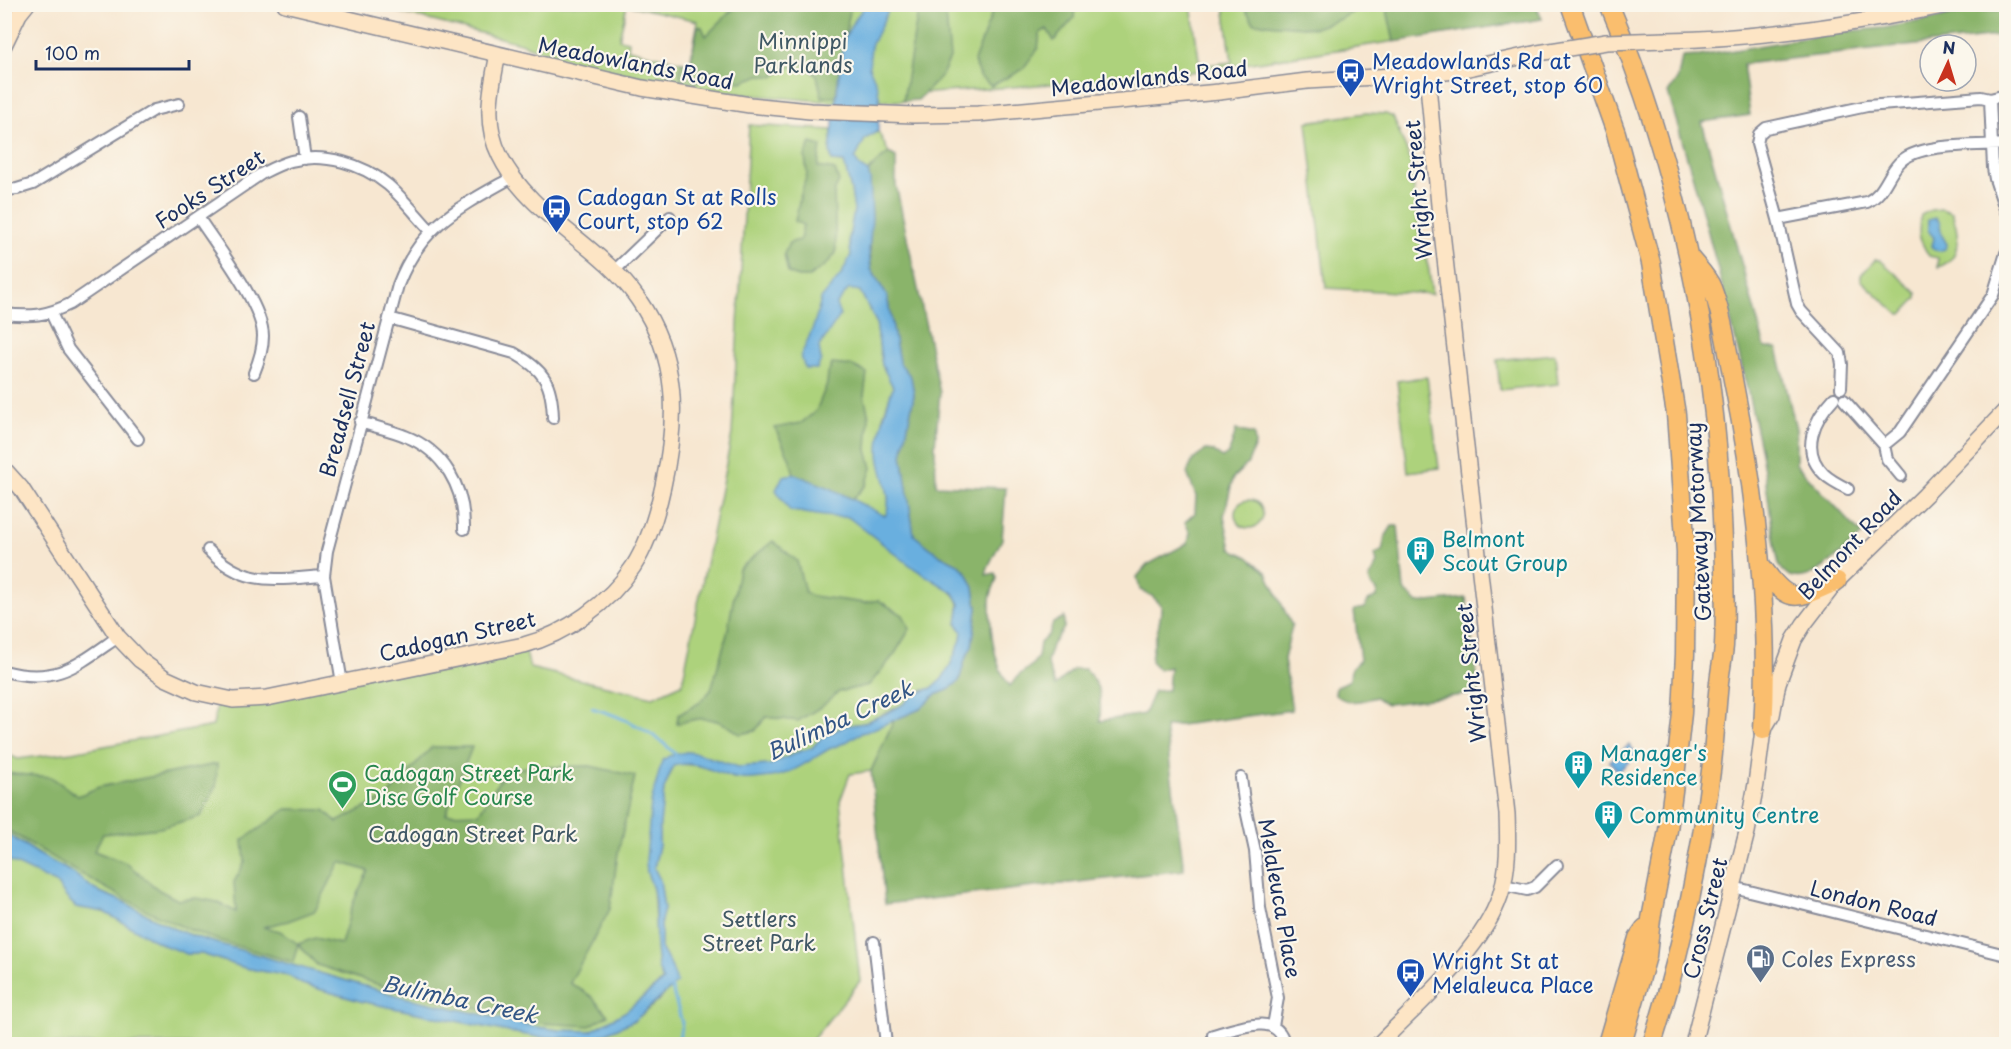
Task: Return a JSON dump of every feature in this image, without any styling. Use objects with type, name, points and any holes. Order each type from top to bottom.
[{"type":"highway","name":"Gateway Motorway","points":[[1570,4],[1606,101],[1632,188],[1660,311],[1677,425],[1686,552],[1682,712],[1668,830],[1651,919],[1647,956],[1622,1044]]},
{"type":"highway","name":"Gateway Motorway","points":[[1609,4],[1651,117],[1688,254],[1701,317],[1715,414],[1724,549],[1724,647],[1712,763],[1696,862],[1676,961],[1652,1044]]},
{"type":"highway","points":[[1688,254],[1711,285],[1722,324],[1745,451],[1761,565],[1765,665],[1762,730]]},
{"type":"highway","points":[[1761,565],[1777,588],[1790,594],[1806,595],[1837,581]]},
{"type":"highway","points":[[1607,1044],[1638,938],[1651,919]]},
{"type":"main road","name":"Meadowlands Road","points":[[285,4],[642,88],[750,105],[810,111],[914,115],[978,114],[1219,92],[1307,81],[1427,74],[1606,42],[1719,39],[1774,33],[1884,18],[1952,4]]},
{"type":"main road","name":"Meadowlands Road","points":[[308,4],[353,21]]},
{"type":"main road","points":[[4,45],[26,5]]},
{"type":"main road","name":"Cadogan Street","points":[[4,470],[21,488],[118,637],[140,660],[165,678],[196,692],[218,698],[233,700],[267,698],[524,645],[553,635],[596,606],[617,587],[633,566],[653,525],[668,465],[674,418],[668,366],[650,319],[627,284],[527,196],[511,178],[498,153],[490,126],[489,96],[498,54]]},
{"type":"main road","name":"Wright Street","points":[[1378,1044],[1442,980],[1485,927],[1503,885],[1508,846],[1507,814],[1438,205],[1427,74]]},
{"type":"main road","name":"Belmont Road","points":[[1762,730],[1772,716],[1778,683],[1794,640],[1810,616],[1837,581],[2007,410]]},
{"type":"main road","name":"Cross Street","points":[[1693,1044],[1733,887],[1756,784],[1762,730]]},
{"type":"street","points":[[1901,476],[1887,459],[1884,445],[1839,399],[1835,390],[1841,388],[1840,353],[1797,304],[1778,219],[1757,144],[1759,134],[1766,128],[1867,106],[1981,97],[1990,99],[2007,95]]},
{"type":"street","points":[[1990,99],[1995,180],[2007,212]]},
{"type":"street","points":[[4,190],[17,189],[33,183],[154,110],[179,104]]},
{"type":"street","points":[[299,117],[305,159]]},
{"type":"street","points":[[1778,219],[1867,202],[1883,190],[1899,163],[1912,154],[1928,149],[2007,144]]},
{"type":"street","name":"Fooks Street","points":[[4,314],[29,316],[51,313],[70,304],[261,174],[291,161],[305,159],[343,162],[361,168],[389,186],[430,230]]},
{"type":"street","name":"Breadsell Street","points":[[342,683],[324,576],[331,531],[406,263],[430,230],[465,204],[511,178]]},
{"type":"street","points":[[198,217],[253,302],[260,319],[263,335],[261,355],[254,373]]},
{"type":"street","points":[[614,271],[670,217]]},
{"type":"street","points":[[1884,445],[1900,432],[1993,295],[2007,253]]},
{"type":"street","points":[[51,313],[68,349],[138,439]]},
{"type":"street","points":[[389,318],[514,353],[530,362],[542,372],[550,387],[553,418]]},
{"type":"street","points":[[1839,399],[1820,413],[1811,439],[1811,448],[1818,468],[1826,476],[1848,489]]},
{"type":"street","points":[[360,422],[405,435],[420,443],[447,468],[458,487],[464,510],[464,529]]},
{"type":"street","points":[[208,550],[239,574],[254,579],[324,576]]},
{"type":"street","points":[[4,671],[40,677],[58,673],[75,667],[118,637]]},
{"type":"street","name":"Melaleuca Place","points":[[1241,778],[1255,851],[1260,908],[1278,998],[1273,1026]]},
{"type":"street","points":[[1503,885],[1527,890],[1535,887],[1557,864]]},
{"type":"street","name":"London Road","points":[[1733,887],[2007,954]]},
{"type":"street","points":[[874,942],[886,1044]]},
{"type":"street","points":[[1212,1035],[1262,1023],[1273,1026],[1284,1040],[1284,1044]]},
{"type":"green space","name":"Minnippi Parklands","points":[[1536,4],[1542,19],[1171,75],[905,95],[903,101],[880,101],[880,99],[858,104],[748,95],[691,87],[580,65],[520,43],[370,5],[627,5],[1191,5],[1200,66],[1232,62],[1224,5]],"holes":[[[627,5],[698,21],[690,64],[628,49],[629,41],[619,39]]]},
{"type":"green space","name":"Minnippi Parklands","points":[[737,5],[848,5],[850,11],[836,97],[822,97],[817,76],[802,63],[784,69],[774,77],[760,75],[742,82],[731,81],[709,70],[699,82],[684,85],[680,77],[680,69],[682,62],[690,64],[698,26],[702,27],[706,36]]},
{"type":"green space","points":[[919,5],[945,5],[950,58],[942,75],[918,100],[903,101]]},
{"type":"green space","points":[[995,5],[1075,5],[1074,18],[1054,41],[1047,29],[1040,33],[1038,49],[1022,70],[991,86],[979,76],[974,61]]},
{"type":"green space","points":[[1242,5],[1366,5],[1340,19],[1315,28],[1254,23]]},
{"type":"green space","points":[[1386,5],[1536,5],[1542,19],[1394,42]]},
{"type":"green space","points":[[2006,10],[2006,35],[1978,38],[1978,33],[1918,33],[1918,45],[1743,64],[1750,115],[1702,122],[1765,348],[1777,348],[1796,429],[1796,464],[1862,535],[1821,569],[1798,578],[1788,575],[1779,565],[1762,458],[1749,399],[1706,223],[1668,93],[1678,78],[1682,57],[1700,56],[1839,32],[1884,28],[1974,11]]},
{"type":"green space","points":[[1366,113],[1386,114],[1393,117],[1410,159],[1420,237],[1429,270],[1432,294],[1326,288],[1307,122]]},
{"type":"green space","name":"Cadogan Street Park","points":[[749,125],[832,130],[830,151],[832,161],[844,162],[854,210],[849,239],[851,255],[841,275],[860,291],[876,322],[882,365],[893,387],[883,416],[889,508],[886,517],[957,599],[959,607],[957,624],[962,631],[961,640],[949,668],[932,688],[921,691],[904,704],[864,723],[844,726],[820,739],[812,748],[770,765],[738,767],[696,753],[686,752],[662,761],[647,872],[653,889],[658,968],[663,980],[625,1012],[591,1031],[537,1027],[399,996],[199,938],[172,928],[122,901],[95,890],[73,873],[5,832],[4,753],[18,759],[72,752],[213,726],[218,697],[233,700],[524,645],[530,668],[653,697],[682,684],[732,434]]},
{"type":"green space","points":[[878,131],[889,153],[868,172],[860,167],[855,159],[865,139]]},
{"type":"green space","points":[[811,143],[821,146],[818,167],[835,170],[839,182],[834,192],[836,253],[828,263],[809,277],[798,277],[788,273],[784,254],[789,243],[800,240],[803,225],[795,221],[807,174],[805,156]]},
{"type":"green space","points":[[889,153],[896,157],[896,185],[940,393],[935,446],[936,485],[1006,488],[1002,539],[986,575],[995,573],[997,578],[990,598],[992,634],[996,657],[1010,686],[1038,657],[1040,643],[1049,634],[1053,623],[1064,617],[1064,628],[1052,645],[1047,662],[1055,686],[1074,669],[1085,669],[1095,682],[1099,693],[1100,721],[1144,714],[1154,691],[1168,690],[1170,667],[1159,670],[1151,661],[1161,605],[1152,596],[1140,590],[1137,577],[1147,565],[1188,543],[1190,533],[1185,522],[1195,513],[1196,496],[1187,473],[1193,460],[1206,450],[1214,451],[1222,458],[1229,453],[1236,430],[1254,434],[1255,445],[1248,463],[1233,478],[1224,516],[1231,549],[1248,557],[1267,573],[1292,626],[1284,659],[1292,710],[1165,727],[1184,870],[885,904],[871,771],[894,720],[920,709],[935,695],[948,690],[959,681],[965,659],[972,646],[977,608],[974,588],[967,573],[958,564],[938,554],[914,536],[902,455],[914,395],[911,377],[899,363],[887,296],[871,269],[868,172]]},
{"type":"green space","points":[[1942,209],[1952,213],[1957,244],[1952,258],[1938,267],[1938,258],[1929,256],[1920,237],[1919,228],[1921,215],[1931,210]]},
{"type":"green space","points":[[1875,260],[1880,260],[1917,293],[1917,298],[1902,314],[1898,314],[1861,280],[1861,275]]},
{"type":"green space","points":[[1555,354],[1558,384],[1500,390],[1497,360]]},
{"type":"green space","points":[[832,364],[853,366],[867,373],[864,396],[869,416],[867,450],[872,468],[866,485],[853,499],[794,474],[789,457],[775,428],[801,423],[816,411]]},
{"type":"green space","points":[[1427,377],[1439,468],[1408,472],[1397,381]]},
{"type":"green space","points":[[1249,500],[1259,504],[1263,514],[1259,524],[1249,528],[1239,524],[1235,514],[1239,504]]},
{"type":"green space","points":[[1392,526],[1398,526],[1404,590],[1418,603],[1466,598],[1479,693],[1388,704],[1376,697],[1350,701],[1335,694],[1336,687],[1350,680],[1351,669],[1360,660],[1354,610],[1365,608],[1368,601],[1377,597],[1377,591],[1369,579],[1377,563],[1375,554],[1382,551],[1385,537]]},
{"type":"green space","points":[[773,541],[797,561],[805,592],[812,596],[865,603],[878,600],[903,615],[910,629],[894,655],[869,685],[839,692],[821,707],[798,721],[766,717],[755,731],[740,734],[710,719],[695,719],[677,724],[678,715],[699,703],[711,690],[727,634],[739,569]]},
{"type":"green space","name":"Settlers Street Park","points":[[894,720],[871,771],[850,774],[840,801],[860,981],[809,1044],[5,1044],[4,858],[56,883],[76,907],[104,912],[187,954],[202,954],[245,968],[289,976],[302,984],[360,1001],[538,1037],[593,1039],[635,1020],[657,1002],[664,995],[672,968],[661,948],[661,920],[664,909],[660,880],[654,868],[659,845],[664,789],[673,766],[680,764],[701,766],[736,779],[847,741]]},
{"type":"green space","points":[[432,747],[472,747],[446,814],[479,813],[507,768],[590,766],[635,776],[618,853],[610,909],[570,983],[591,996],[608,1015],[590,1026],[539,1023],[392,989],[317,965],[298,944],[293,962],[234,945],[190,930],[110,891],[5,829],[5,773],[51,777],[78,796],[99,787],[217,764],[216,786],[201,816],[160,828],[103,834],[94,851],[126,863],[159,890],[178,900],[196,898],[217,902],[236,912],[234,882],[245,862],[243,840],[287,809],[324,810],[337,822],[385,798]],"holes":[[[340,862],[368,871],[353,903],[341,944],[315,938],[298,944],[280,931],[263,927],[315,911]]]},
{"type":"water","points":[[865,5],[891,5],[871,46],[869,67],[877,85],[880,101],[878,131],[865,139],[855,159],[860,167],[868,172],[870,179],[871,269],[887,296],[899,362],[911,377],[914,395],[902,455],[914,535],[938,554],[958,564],[967,573],[974,588],[977,608],[972,646],[965,659],[959,681],[948,690],[935,695],[920,709],[858,735],[788,772],[772,777],[744,779],[727,776],[698,765],[673,766],[664,789],[659,845],[654,868],[660,880],[664,909],[661,920],[661,948],[677,983],[635,1020],[593,1039],[538,1037],[504,1031],[360,1001],[302,984],[289,976],[245,968],[202,954],[187,954],[163,945],[104,912],[76,907],[56,883],[5,859],[4,832],[73,873],[95,890],[122,901],[172,928],[199,938],[399,996],[537,1027],[591,1031],[625,1012],[663,981],[658,968],[655,902],[646,861],[651,803],[662,761],[669,756],[686,752],[696,753],[738,767],[770,765],[812,748],[820,739],[844,726],[864,723],[904,704],[913,695],[932,688],[949,668],[961,640],[962,631],[957,624],[960,604],[954,593],[915,569],[848,517],[790,511],[776,490],[783,476],[794,474],[830,488],[885,516],[888,509],[879,444],[883,419],[893,387],[882,365],[876,322],[860,291],[849,289],[836,305],[840,316],[819,347],[821,360],[817,369],[805,369],[801,356],[814,325],[821,299],[841,275],[851,255],[849,239],[854,210],[851,190],[844,162],[832,161],[830,151],[843,42]]},
{"type":"water","points":[[1936,218],[1947,244],[1945,249],[1939,251],[1933,249],[1934,238],[1928,230],[1928,220]]},
{"type":"water","points":[[1629,745],[1638,755],[1618,771],[1609,761]]},
{"type":"waterway","points":[[592,708],[638,726],[659,739],[677,756]]},
{"type":"waterway","points":[[671,985],[682,1023],[678,1044]]},
{"type":"place","name":"Meadowlands Rd at Wright Street, stop 60","points":[[1351,98]]},
{"type":"place","name":"Cadogan St at Rolls Court, stop 62","points":[[556,234]]},
{"type":"place","name":"Belmont Scout Group","points":[[1421,576]]},
{"type":"place","name":"Manager's Residence","points":[[1579,790]]},
{"type":"place","name":"Cadogan Street Park Disc Golf Course","points":[[343,810]]},
{"type":"place","name":"Community Centre","points":[[1608,840]]},
{"type":"place","name":"Coles Express","points":[[1760,984]]},
{"type":"place","name":"Wright St at Melaleuca Place","points":[[1411,998]]},
{"type":"water label","name":"Bulimba Creek","points":[[839,719]]},
{"type":"water label","name":"Bulimba Creek","points":[[460,998]]}]
